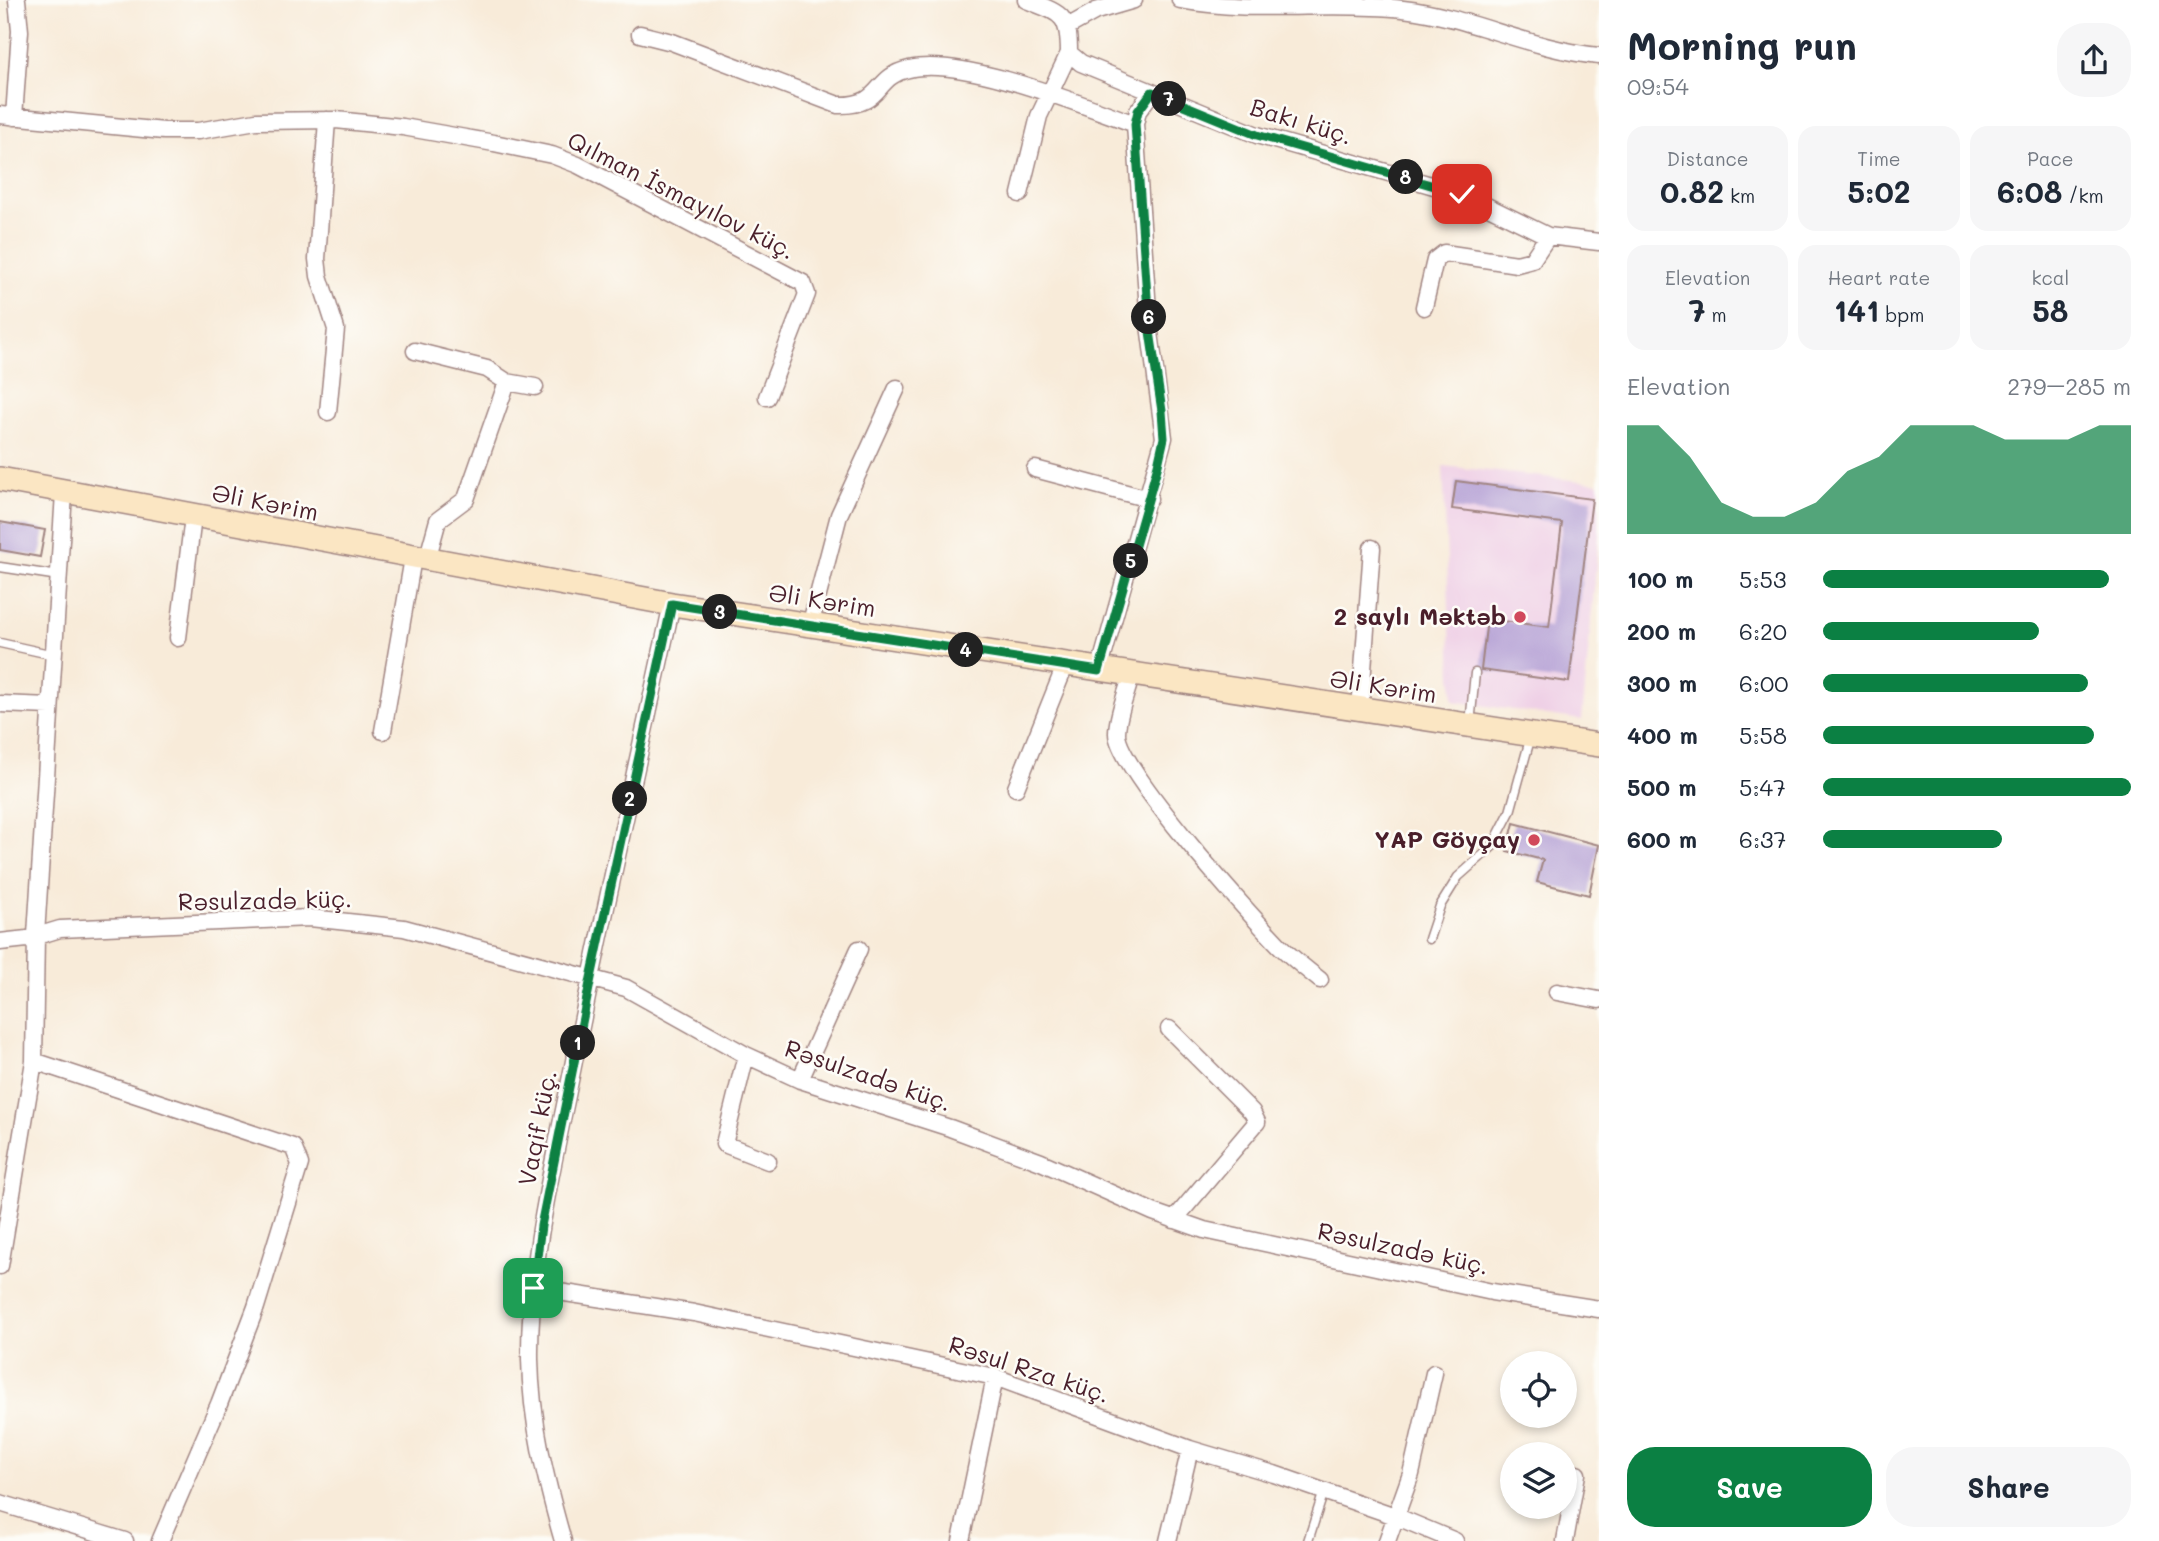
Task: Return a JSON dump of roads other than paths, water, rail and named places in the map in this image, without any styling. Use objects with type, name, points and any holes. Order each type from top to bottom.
[{"type":"main road","name":"Əli Kərim","points":[[0,479],[192,517],[672,604],[1065,666],[1599,745]]},
{"type":"street","points":[[7,116],[20,31],[17,0]]},
{"type":"street","points":[[1020,194],[1039,116],[1069,53],[1069,26],[1063,18],[1026,0]]},
{"type":"street","points":[[1069,26],[1096,11],[1134,0]]},
{"type":"street","points":[[1180,0],[1227,7],[1401,9],[1446,16],[1553,50],[1599,56]]},
{"type":"street","points":[[640,34],[672,42],[838,106],[858,106],[872,99],[888,76],[910,68],[924,68],[984,75],[1050,93],[1135,124]]},
{"type":"street","name":"Bakı küç.","points":[[1069,53],[1081,63],[1257,135],[1462,194],[1548,236],[1599,242]]},
{"type":"street","points":[[1099,671],[1164,438],[1149,325],[1135,124],[1138,111],[1152,92]]},
{"type":"street","name":"Qılman İsmayılov küç.","points":[[7,116],[164,131],[198,131],[257,121],[327,120],[403,127],[552,155],[578,165],[803,283],[807,294],[767,397]]},
{"type":"street","points":[[327,120],[317,259],[319,276],[336,329],[328,412]]},
{"type":"street","points":[[1424,307],[1435,260],[1444,253],[1517,264],[1532,260],[1548,236]]},
{"type":"street","points":[[415,351],[487,369],[507,382],[535,387]]},
{"type":"street","points":[[383,731],[420,559],[439,520],[466,499],[507,382]]},
{"type":"street","points":[[810,626],[839,515],[897,388]]},
{"type":"street","points":[[1035,469],[1149,499]]},
{"type":"street","points":[[0,1266],[34,1061],[36,935],[64,493]]},
{"type":"street","points":[[178,638],[192,517]]},
{"type":"street","points":[[1360,710],[1372,548]]},
{"type":"street","name":"Vaqif küç.","points":[[563,1541],[535,1423],[530,1359],[533,1288],[541,1226],[591,978],[672,604]]},
{"type":"street","points":[[1016,788],[1065,666]]},
{"type":"street","points":[[1131,676],[1116,734],[1121,750],[1139,778],[1241,905],[1282,948],[1320,980]]},
{"type":"street","points":[[0,704],[50,706]]},
{"type":"street","name":"Rəsulzadə küç.","points":[[0,942],[60,929],[310,918],[341,919],[404,928],[626,988],[746,1055],[800,1080],[963,1133],[1041,1162],[1174,1220],[1204,1230],[1492,1292],[1599,1309]]},
{"type":"street","points":[[800,1080],[859,949]]},
{"type":"street","points":[[1557,992],[1599,1000]]},
{"type":"street","points":[[1169,1029],[1252,1112],[1257,1122],[1174,1220]]},
{"type":"street","points":[[746,1055],[724,1144],[768,1161]]},
{"type":"street","points":[[34,1061],[293,1147],[298,1153],[300,1164],[256,1307],[219,1404],[160,1541]]},
{"type":"street","name":"Rəsul Rza küç.","points":[[533,1288],[694,1313],[995,1377],[1189,1449],[1395,1516],[1455,1541]]},
{"type":"street","points":[[1387,1541],[1411,1474],[1434,1373]]},
{"type":"street","points":[[961,1541],[995,1377]]},
{"type":"street","points":[[1168,1541],[1189,1449]]},
{"type":"street","points":[[0,1503],[125,1541]]},
{"type":"street","points":[[1565,1541],[1569,1519]]},
{"type":"lane","points":[[0,567],[58,576]]},
{"type":"lane","points":[[0,643],[54,655]]},
{"type":"lane","points":[[1469,727],[1475,673]]},
{"type":"lane","points":[[1429,939],[1440,906],[1458,877],[1492,847],[1510,812],[1531,736]]},
{"type":"lane","points":[[1308,1541],[1324,1491]]},
{"type":"place","name":"2 saylı Məktəb","points":[[1520,617]]},
{"type":"place","name":"YAP Göyçay","points":[[1534,840]]}]
